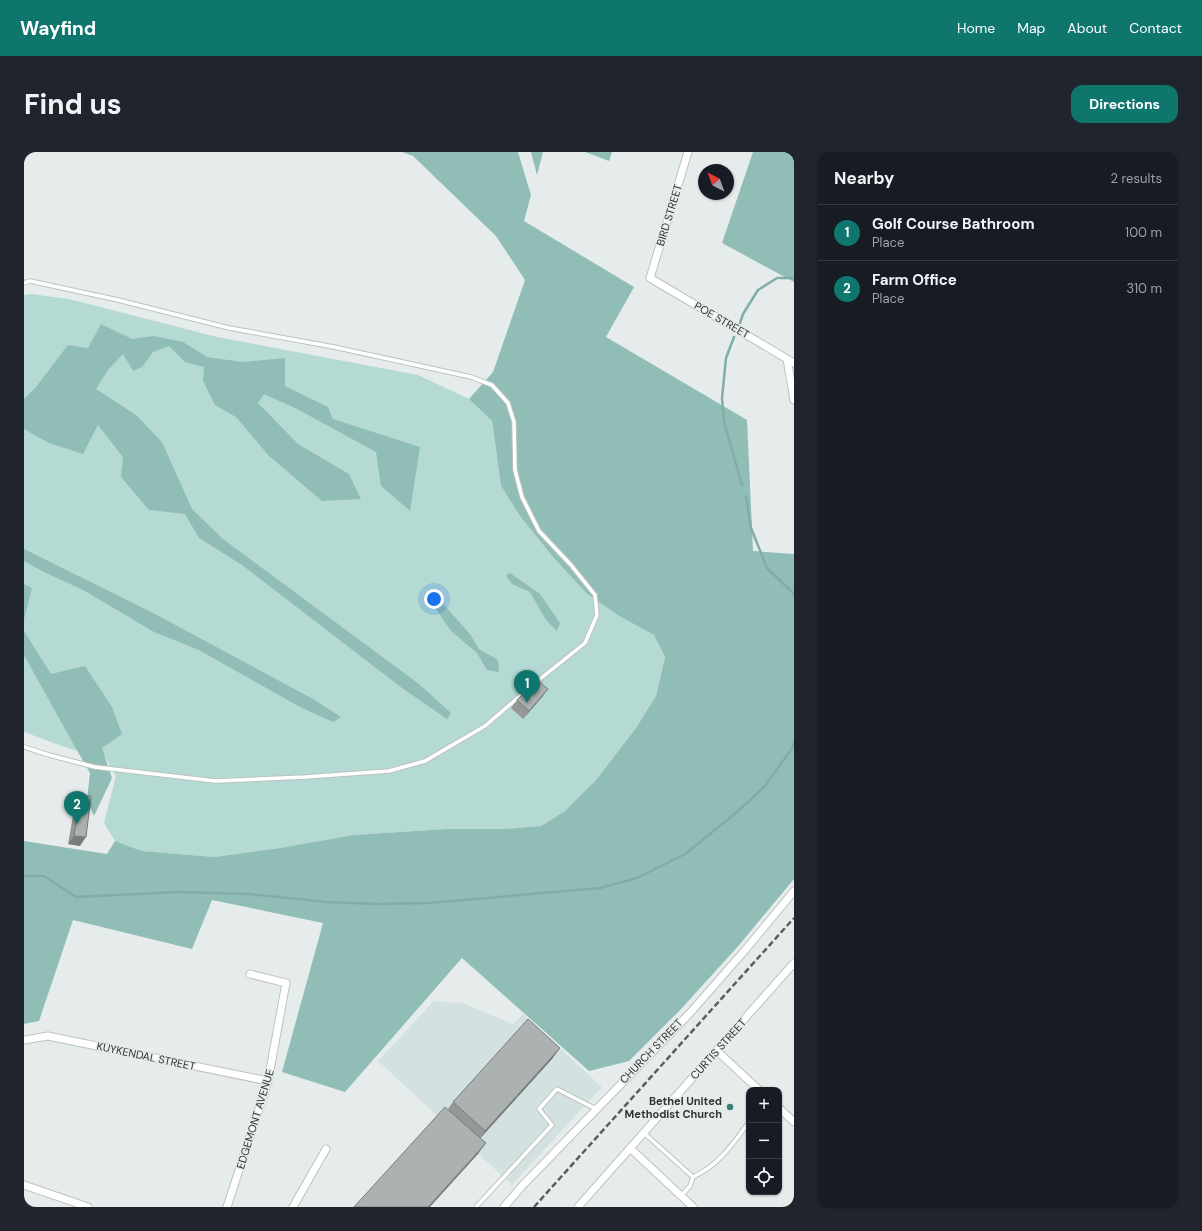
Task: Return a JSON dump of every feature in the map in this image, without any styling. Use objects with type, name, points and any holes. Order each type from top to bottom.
[{"type":"street","name":"BIRD STREET","points":[[650,278],[688,152]]},
{"type":"street","name":"POE STREET","points":[[650,278],[794,363]]},
{"type":"street","points":[[787,359],[794,400]]},
{"type":"street","name":"CHURCH STREET","points":[[504,1207],[522,1186],[690,1013],[794,891]]},
{"type":"street","name":"CURTIS STREET","points":[[578,1207],[794,963]]},
{"type":"street","name":"EDGEMONT AVENUE","points":[[227,1207],[268,1081],[286,983],[250,974]]},
{"type":"street","name":"KUYKENDAL STREET","points":[[24,1040],[48,1036],[268,1081]]},
{"type":"street","points":[[717,1050],[756,1087]]},
{"type":"street","points":[[782,1111],[794,1122]]},
{"type":"street","points":[[630,1148],[693,1207]]},
{"type":"street","points":[[293,1207],[326,1149]]},
{"type":"street","points":[[24,1185],[88,1207]]},
{"type":"lane","points":[[24,283],[30,281],[110,298],[229,328],[334,347],[471,377],[492,385],[508,403],[514,422],[515,470],[522,497],[539,531],[571,565],[595,595],[597,615],[585,643],[543,676],[485,726],[425,761],[389,771],[215,781],[95,767],[24,747]]},
{"type":"lane","points":[[476,1207],[552,1125],[539,1109],[557,1089],[596,1109]]},
{"type":"lane","points":[[682,1196],[690,1186],[693,1177],[705,1171],[722,1157],[748,1123]]},
{"type":"lane","points":[[644,1133],[693,1177]]},
{"type":"shaded area","points":[[434,1001],[463,1003],[513,1024],[523,1014],[602,1087],[512,1185],[378,1061]]},
{"type":"green space","points":[[402,152],[518,152],[531,195],[524,221],[634,287],[606,337],[747,420],[753,551],[794,554],[794,879],[740,944],[682,1008],[629,1061],[589,1071],[462,958],[345,1092],[282,1072],[323,923],[212,900],[192,949],[73,920],[39,1021],[24,1024],[24,841],[107,854],[115,841],[142,851],[214,857],[280,848],[354,835],[446,829],[505,829],[541,826],[565,811],[596,780],[636,728],[656,696],[665,657],[654,635],[619,616],[586,593],[553,557],[520,516],[501,486],[492,421],[469,399],[493,372],[525,280],[496,236],[413,156]]},
{"type":"green space","points":[[531,152],[543,152],[537,175]]},
{"type":"green space","points":[[585,152],[612,152],[609,161]]},
{"type":"green space","points":[[753,152],[794,152],[794,282],[722,243]]},
{"type":"green space","points":[[31,294],[69,299],[217,337],[418,375],[469,399],[492,421],[501,486],[520,516],[553,557],[586,593],[619,616],[654,635],[665,657],[656,696],[636,728],[596,780],[565,811],[541,826],[505,829],[446,829],[355,835],[280,848],[214,857],[142,851],[115,841],[104,823],[116,776],[105,757],[70,749],[24,732],[24,295]]},
{"type":"green space","points":[[101,324],[132,339],[154,336],[183,342],[207,357],[242,362],[285,358],[285,386],[328,407],[333,419],[420,447],[410,511],[381,486],[376,452],[297,409],[264,394],[258,403],[298,444],[349,474],[361,499],[322,501],[269,456],[236,417],[215,405],[203,381],[204,367],[185,362],[169,346],[153,352],[142,367],[133,371],[123,354],[108,370],[96,389],[136,415],[162,442],[192,509],[223,539],[419,684],[451,713],[447,719],[402,688],[242,565],[199,538],[185,514],[149,510],[121,477],[123,457],[98,425],[83,454],[49,443],[24,429],[24,399],[36,387],[68,345],[88,348]]},
{"type":"green space","points":[[24,549],[155,614],[313,699],[341,717],[333,722],[300,707],[199,650],[154,632],[85,591],[24,561]]},
{"type":"green space","points":[[510,573],[540,594],[560,623],[557,631],[546,620],[530,592],[512,584],[506,576]]},
{"type":"green space","points":[[24,584],[32,588],[24,619]]},
{"type":"green space","points":[[436,596],[470,634],[479,649],[498,660],[499,672],[487,670],[477,653],[451,631],[431,602]]},
{"type":"green space","points":[[24,631],[51,674],[85,666],[112,707],[122,734],[102,748],[112,778],[94,816],[87,800],[90,773],[24,655]]},
{"type":"building","points":[[537,680],[548,689],[529,711],[517,700]]},
{"type":"building","points":[[81,796],[91,796],[86,837],[74,836]]},
{"type":"building","points":[[528,1019],[560,1048],[485,1131],[453,1102]]},
{"type":"building","points":[[445,1107],[486,1143],[428,1207],[354,1207]]},
{"type":"waterway","points":[[740,323],[743,314],[758,290],[777,278],[794,278]]},
{"type":"waterway","points":[[734,337],[726,358],[722,398],[724,422],[742,485]]},
{"type":"waterway","points":[[746,497],[751,528],[767,568],[794,594]]},
{"type":"waterway","points":[[24,876],[44,876],[76,897],[177,892],[250,894],[326,902],[378,904],[429,903],[600,888],[637,878],[685,854],[737,812],[764,787],[791,750],[794,743]]},
{"type":"railway","points":[[534,1207],[794,918]]},
{"type":"place","name":"Golf Course Bathroom","points":[[527,703]]},
{"type":"place","name":"Farm Office","points":[[77,824]]},
{"type":"place","name":"Bethel United Methodist Church","points":[[730,1107]]}]
